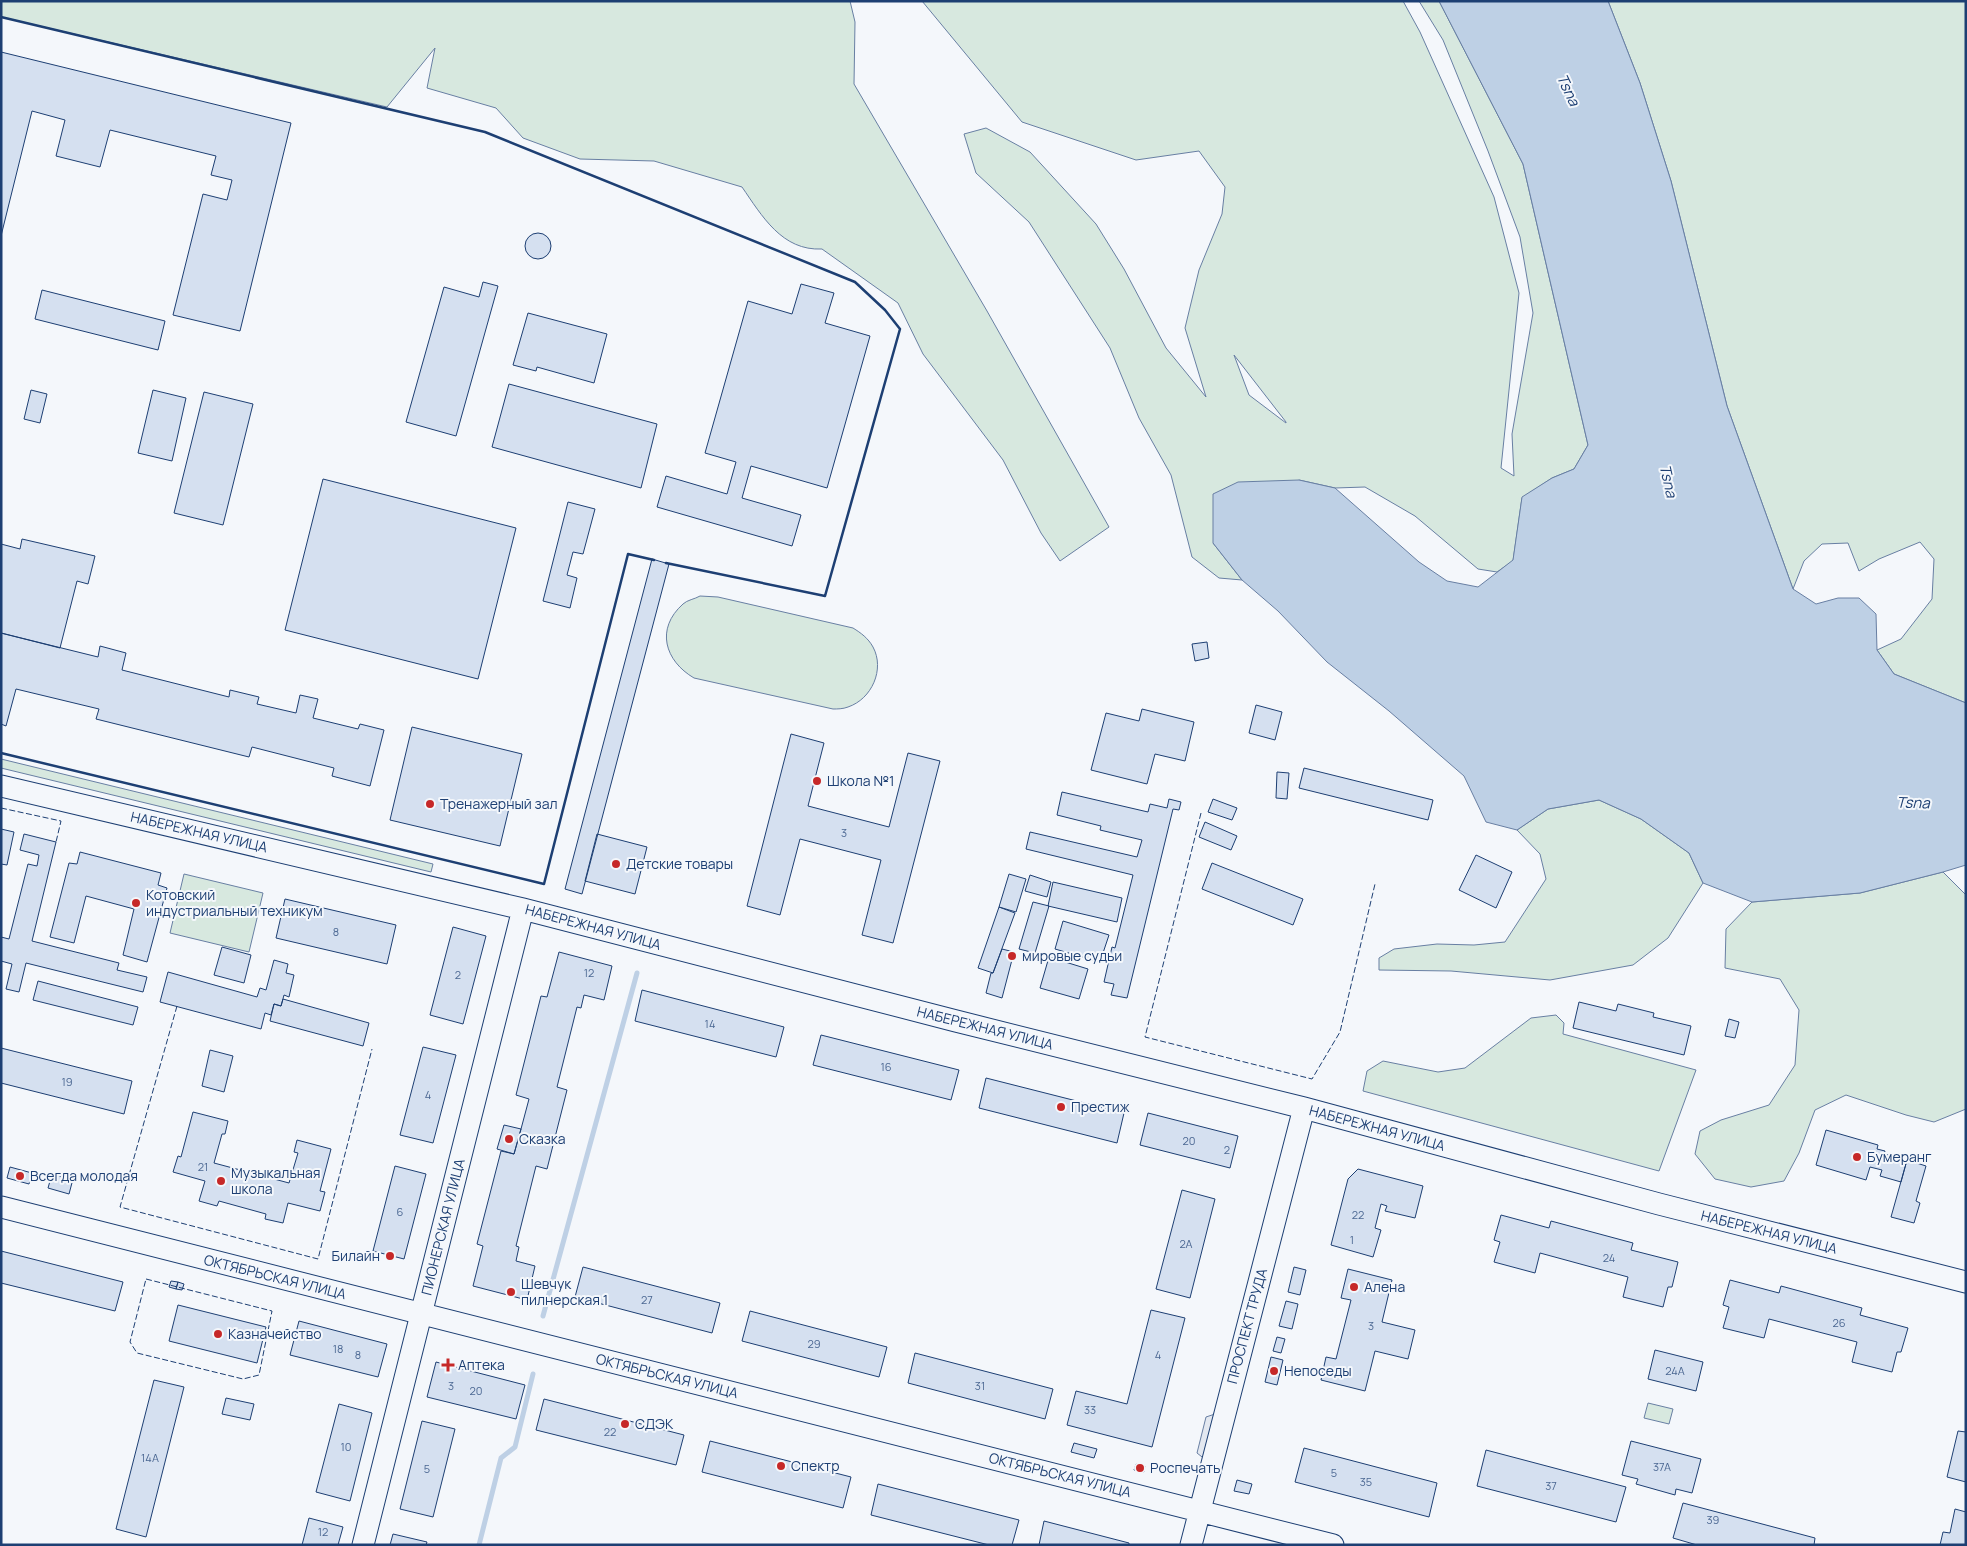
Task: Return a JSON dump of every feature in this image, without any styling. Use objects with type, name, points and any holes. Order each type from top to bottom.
[{"type":"street","name":"НАБЕРЕЖНАЯ УЛИЦА","points":[[1,786],[522,909],[947,1019],[1304,1108],[1668,1206],[1966,1282]]},
{"type":"street","name":"ПИОНЕРСКАЯ УЛИЦА","points":[[363,1545],[522,909]]},
{"type":"street","name":"ПРОСПЕКТ ТРУДА","points":[[1191,1545],[1304,1108]]},
{"type":"street","name":"ОКТЯБРЬСКАЯ УЛИЦА","points":[[1,1207],[1333,1545]]},
{"type":"shaded area","points":[[1,1],[850,1],[855,22],[854,84],[987,311],[1109,527],[1060,561],[1041,533],[1003,460],[923,354],[898,303],[822,249],[808,248],[784,238],[766,220],[742,187],[654,161],[580,159],[523,138],[496,108],[427,88],[435,48],[387,107],[1,17]]},
{"type":"shaded area","points":[[922,1],[1403,1],[1420,32],[1494,197],[1519,293],[1501,468],[1514,476],[1512,434],[1533,313],[1520,237],[1488,151],[1443,40],[1419,1],[1439,1],[1523,164],[1588,445],[1574,469],[1552,478],[1522,498],[1513,561],[1497,572],[1478,569],[1415,516],[1365,487],[1335,488],[1299,480],[1213,543],[1242,580],[1219,578],[1192,557],[1171,475],[1139,418],[1110,348],[1029,222],[976,173],[964,134],[986,128],[1030,152],[1096,224],[1124,269],[1166,348],[1206,397],[1185,328],[1199,270],[1222,214],[1225,187],[1199,151],[1136,160],[1022,122]],"holes":[[[1234,355],[1286,422],[1249,395]]]},
{"type":"shaded area","points":[[1608,1],[1966,1],[1966,703],[1894,674],[1877,650],[1901,639],[1932,599],[1934,559],[1920,542],[1879,559],[1859,571],[1848,543],[1822,544],[1804,561],[1793,589],[1727,406],[1671,181],[1640,83]]},
{"type":"shaded area","points":[[700,596],[718,597],[853,628],[869,641],[876,656],[877,674],[870,690],[856,703],[846,708],[833,709],[694,678],[676,663],[670,654],[667,634],[674,614],[685,603]]},
{"type":"shaded area","points":[[1,759],[433,864],[431,872],[1,768]]},
{"type":"shaded area","points":[[1599,800],[1641,819],[1689,853],[1703,883],[1668,938],[1633,965],[1550,980],[1451,971],[1379,970],[1379,958],[1394,949],[1437,944],[1474,945],[1505,942],[1546,879],[1540,854],[1517,830],[1548,809]]},
{"type":"shaded area","points":[[1943,872],[1966,895],[1966,1109],[1934,1122],[1906,1115],[1846,1095],[1815,1110],[1799,1153],[1784,1181],[1751,1187],[1715,1179],[1695,1154],[1700,1131],[1721,1120],[1769,1105],[1795,1065],[1799,1010],[1780,979],[1725,968],[1726,929],[1752,902],[1860,893]]},
{"type":"shaded area","points":[[184,874],[263,893],[249,952],[170,933]]},
{"type":"shaded area","points":[[1556,1015],[1564,1023],[1563,1034],[1696,1070],[1659,1171],[1363,1091],[1367,1071],[1383,1061],[1438,1072],[1465,1068],[1531,1018]]},
{"type":"shaded area","points":[[1648,1403],[1673,1409],[1669,1424],[1644,1418]]},
{"type":"shaded area","points":[[1224,1411],[1211,1464],[1197,1453],[1206,1417]]},
{"type":"water","name":"Tsna","points":[[1439,1],[1608,1],[1640,83],[1671,181],[1727,406],[1793,589],[1816,604],[1838,598],[1859,598],[1876,614],[1877,650],[1894,674],[1966,703],[1966,865],[1860,893],[1752,902],[1703,883],[1689,853],[1641,819],[1599,800],[1548,809],[1517,830],[1486,822],[1464,776],[1389,711],[1327,662],[1278,611],[1242,580],[1213,543],[1213,494],[1238,482],[1299,480],[1335,488],[1419,562],[1447,581],[1478,587],[1513,560],[1522,497],[1552,478],[1574,469],[1588,445],[1523,164]]},
{"type":"building","points":[[1,52],[291,123],[240,331],[173,315],[203,194],[227,200],[232,180],[211,175],[216,156],[110,130],[100,167],[56,156],[65,120],[32,111],[1,236]]},
{"type":"building","points":[[538,233],[547,237],[551,246],[547,255],[538,259],[529,255],[525,246],[529,237]]},
{"type":"building","points":[[483,282],[498,286],[456,436],[406,422],[444,287],[479,297]]},
{"type":"building","points":[[801,284],[834,293],[825,323],[870,336],[827,488],[751,466],[742,498],[801,515],[792,546],[657,507],[666,476],[727,494],[736,462],[705,453],[748,301],[792,314]]},
{"type":"building","points":[[42,290],[165,321],[158,350],[35,319]]},
{"type":"building","points":[[528,313],[607,334],[594,383],[537,367],[536,371],[513,365]]},
{"type":"building","points":[[509,384],[657,424],[641,488],[492,447]]},
{"type":"building","points":[[31,390],[47,394],[40,423],[24,419]]},
{"type":"building","points":[[153,390],[186,398],[172,461],[138,453]]},
{"type":"building","points":[[204,392],[253,404],[223,525],[174,513]]},
{"type":"building","points":[[323,479],[516,528],[478,679],[285,630]]},
{"type":"building","points":[[568,502],[595,509],[583,554],[573,552],[567,575],[577,578],[570,608],[543,601]]},
{"type":"building","points":[[22,539],[95,556],[88,584],[77,581],[60,648],[1,633],[1,544],[20,549]]},
{"type":"building","points":[[652,559],[669,564],[582,894],[565,889]]},
{"type":"building","points":[[1,633],[98,657],[100,646],[126,653],[122,670],[229,697],[230,690],[259,697],[257,704],[296,713],[300,695],[318,699],[313,718],[358,729],[360,724],[384,730],[370,786],[332,776],[334,768],[252,747],[249,757],[96,719],[99,709],[16,689],[6,726],[1,724]]},
{"type":"building","points":[[1207,642],[1209,658],[1195,661],[1192,644]]},
{"type":"building","points":[[1256,705],[1282,712],[1275,740],[1249,733]]},
{"type":"building","points":[[1142,709],[1194,722],[1185,761],[1155,754],[1147,784],[1091,770],[1106,713],[1139,721]]},
{"type":"building","points":[[412,727],[522,754],[500,846],[390,820]]},
{"type":"building","points":[[791,734],[824,743],[808,806],[889,827],[908,753],[940,761],[893,943],[862,935],[881,860],[800,839],[780,915],[747,906]]},
{"type":"building","points":[[1304,768],[1433,800],[1428,820],[1299,788]]},
{"type":"building","points":[[1277,772],[1289,773],[1287,799],[1276,798]]},
{"type":"building","points":[[1062,792],[1148,812],[1150,804],[1167,808],[1169,799],[1181,802],[1179,810],[1173,809],[1127,998],[1111,995],[1114,984],[1104,982],[1112,947],[1115,948],[1133,875],[1026,849],[1030,832],[1137,857],[1142,840],[1100,830],[1101,826],[1057,815]]},
{"type":"building","points":[[1213,799],[1237,808],[1232,820],[1208,812]]},
{"type":"building","points":[[1205,822],[1237,836],[1231,850],[1199,837]]},
{"type":"building","points":[[1,829],[14,832],[7,865],[1,864]]},
{"type":"building","points":[[24,834],[56,842],[32,941],[119,963],[117,970],[147,977],[143,992],[26,963],[19,992],[6,989],[12,964],[1,961],[1,937],[9,939],[28,864],[37,866],[39,855],[20,850]]},
{"type":"building","name":"Детские товары","points":[[597,834],[647,847],[635,894],[585,881]]},
{"type":"building","name":"Котовский индустриальный техникум","points":[[80,852],[161,873],[158,885],[167,888],[147,962],[123,955],[134,909],[86,896],[74,943],[50,937],[69,863],[77,864]]},
{"type":"building","points":[[1476,855],[1512,872],[1496,908],[1459,890]]},
{"type":"building","points":[[1212,863],[1303,899],[1293,925],[1202,889]]},
{"type":"building","points":[[1009,874],[1026,879],[1016,912],[999,907]]},
{"type":"building","points":[[1030,875],[1051,882],[1047,897],[1025,891]]},
{"type":"building","points":[[1053,882],[1122,898],[1117,922],[1048,906]]},
{"type":"building","points":[[285,899],[396,925],[387,964],[276,938]]},
{"type":"building","points":[[1033,902],[1049,906],[1035,953],[1019,949]]},
{"type":"building","points":[[999,907],[1015,913],[993,973],[978,968]]},
{"type":"building","points":[[1063,921],[1109,935],[1100,962],[1055,949]]},
{"type":"building","points":[[453,927],[486,936],[463,1024],[430,1015]]},
{"type":"building","points":[[222,947],[251,955],[244,983],[214,975]]},
{"type":"building","points":[[1002,949],[1014,952],[1002,998],[986,993],[991,973],[993,973]]},
{"type":"building","points":[[559,952],[612,966],[604,1000],[584,995],[581,1008],[577,1007],[557,1087],[567,1090],[547,1169],[536,1166],[516,1246],[519,1247],[516,1261],[535,1266],[527,1300],[473,1286],[483,1246],[477,1244],[501,1151],[514,1154],[529,1099],[516,1095],[541,996],[547,997]]},
{"type":"building","points":[[1049,957],[1088,969],[1079,999],[1040,988]]},
{"type":"building","points":[[274,960],[288,964],[286,973],[294,975],[289,997],[284,995],[281,1006],[274,1004],[271,1015],[265,1013],[261,1029],[160,1002],[168,972],[257,997],[260,988],[266,990]]},
{"type":"building","points":[[38,981],[138,1007],[133,1025],[33,1000]]},
{"type":"building","points":[[642,990],[784,1027],[776,1057],[635,1021]]},
{"type":"building","points":[[283,999],[369,1023],[363,1046],[270,1021],[274,1004],[281,1006]]},
{"type":"building","points":[[1579,1002],[1616,1011],[1618,1004],[1654,1013],[1653,1017],[1691,1026],[1684,1055],[1573,1028]]},
{"type":"building","points":[[1729,1019],[1739,1022],[1735,1038],[1725,1036]]},
{"type":"building","points":[[821,1035],[959,1070],[951,1100],[813,1065]]},
{"type":"building","points":[[423,1047],[456,1055],[433,1143],[400,1135]]},
{"type":"building","points":[[1,1048],[132,1081],[124,1114],[1,1083]]},
{"type":"building","points":[[210,1050],[233,1056],[224,1092],[202,1086]]},
{"type":"building","points":[[986,1078],[1124,1113],[1117,1143],[979,1108]]},
{"type":"building","points":[[193,1112],[228,1121],[225,1134],[222,1134],[214,1163],[289,1183],[298,1153],[294,1152],[297,1140],[331,1149],[320,1191],[325,1192],[320,1211],[288,1203],[283,1223],[265,1219],[266,1214],[219,1201],[217,1206],[199,1201],[205,1181],[173,1172],[178,1156],[181,1157]]},
{"type":"building","points":[[1148,1113],[1238,1136],[1230,1168],[1140,1145]]},
{"type":"building","name":"Сказка","points":[[504,1125],[521,1129],[514,1154],[497,1149]]},
{"type":"building","name":"Бумеранг","points":[[1826,1130],[1878,1145],[1877,1149],[1885,1151],[1884,1154],[1907,1160],[1901,1182],[1880,1176],[1882,1170],[1870,1167],[1866,1180],[1816,1165]]},
{"type":"building","points":[[1907,1160],[1926,1166],[1916,1201],[1920,1203],[1914,1223],[1891,1217]]},
{"type":"building","points":[[395,1166],[426,1174],[404,1259],[373,1251]]},
{"type":"building","name":"Всегда молодая","points":[[10,1167],[32,1173],[29,1184],[7,1178]]},
{"type":"building","points":[[1358,1169],[1423,1186],[1415,1218],[1385,1211],[1387,1206],[1381,1204],[1375,1228],[1381,1230],[1373,1257],[1331,1245],[1348,1179]]},
{"type":"building","points":[[52,1174],[73,1179],[69,1194],[48,1188]]},
{"type":"building","points":[[1182,1190],[1215,1199],[1190,1298],[1156,1289]]},
{"type":"building","points":[[1501,1215],[1549,1228],[1551,1221],[1633,1243],[1631,1250],[1678,1262],[1672,1287],[1668,1287],[1663,1307],[1623,1297],[1628,1277],[1540,1253],[1535,1273],[1494,1262],[1500,1242],[1494,1240]]},
{"type":"building","points":[[1,1251],[123,1282],[115,1311],[1,1283]]},
{"type":"building","points":[[583,1267],[720,1303],[712,1333],[575,1297]]},
{"type":"building","points":[[1294,1267],[1306,1270],[1300,1295],[1288,1292]]},
{"type":"building","points":[[1348,1269],[1392,1280],[1382,1322],[1415,1330],[1408,1359],[1375,1351],[1365,1391],[1321,1380],[1326,1357],[1336,1359],[1351,1300],[1341,1298]]},
{"type":"building","points":[[1730,1280],[1779,1293],[1781,1286],[1862,1308],[1860,1315],[1908,1328],[1901,1352],[1897,1352],[1892,1372],[1852,1362],[1857,1342],[1769,1319],[1764,1338],[1723,1328],[1729,1307],[1723,1305]]},
{"type":"building","points":[[171,1281],[178,1282],[176,1289],[169,1287]]},
{"type":"building","points":[[178,1282],[184,1284],[182,1290],[176,1289]]},
{"type":"building","points":[[1286,1301],[1298,1304],[1292,1329],[1279,1326]]},
{"type":"building","name":"Казначейство","points":[[178,1305],[266,1327],[257,1363],[169,1341]]},
{"type":"building","points":[[1151,1310],[1185,1318],[1152,1447],[1067,1425],[1076,1391],[1127,1404]]},
{"type":"building","points":[[750,1311],[887,1347],[879,1377],[742,1341]]},
{"type":"building","points":[[299,1321],[387,1344],[378,1377],[290,1355]]},
{"type":"building","points":[[1277,1337],[1285,1339],[1281,1353],[1273,1351]]},
{"type":"building","points":[[1655,1350],[1703,1362],[1696,1391],[1648,1379]]},
{"type":"building","points":[[915,1353],[1053,1389],[1045,1419],[908,1383]]},
{"type":"building","name":"Непоседы","points":[[1271,1357],[1283,1360],[1277,1385],[1265,1382]]},
{"type":"building","points":[[436,1362],[525,1385],[516,1419],[427,1397]]},
{"type":"building","points":[[154,1380],[184,1387],[146,1537],[116,1529]]},
{"type":"building","points":[[226,1398],[254,1404],[250,1420],[222,1414]]},
{"type":"building","points":[[544,1399],[684,1435],[676,1465],[536,1430]]},
{"type":"building","points":[[339,1404],[372,1413],[350,1501],[316,1492]]},
{"type":"building","points":[[422,1421],[455,1429],[433,1517],[400,1509]]},
{"type":"building","points":[[1958,1431],[1966,1432],[1966,1482],[1947,1477]]},
{"type":"building","points":[[710,1441],[851,1477],[843,1508],[702,1472]]},
{"type":"building","points":[[1631,1441],[1701,1459],[1692,1493],[1676,1489],[1675,1495],[1636,1484],[1638,1479],[1622,1475]]},
{"type":"building","points":[[1074,1443],[1097,1449],[1094,1458],[1071,1452]]},
{"type":"building","points":[[1304,1448],[1437,1483],[1429,1517],[1295,1482]]},
{"type":"building","points":[[1486,1450],[1626,1487],[1616,1522],[1477,1486]]},
{"type":"building","name":"Роспечать","points":[[1136,1464],[1145,1466],[1144,1472],[1134,1470]]},
{"type":"building","points":[[1237,1480],[1252,1484],[1249,1494],[1234,1491]]},
{"type":"building","points":[[878,1484],[1019,1520],[1012,1545],[989,1545],[871,1515]]},
{"type":"building","points":[[1683,1503],[1815,1538],[1814,1545],[1697,1545],[1673,1538]]},
{"type":"building","points":[[1955,1509],[1966,1512],[1966,1545],[1940,1545],[1943,1532],[1950,1533]]},
{"type":"building","points":[[309,1518],[343,1527],[338,1545],[302,1545]]},
{"type":"building","points":[[1044,1521],[1129,1543],[1129,1545],[1039,1545]]},
{"type":"building","points":[[393,1534],[427,1542],[426,1545],[390,1545]]},
{"type":"waterway","points":[[543,1316],[637,973]]},
{"type":"waterway","points":[[479,1545],[501,1458],[515,1447],[533,1374]]},
{"type":"fence","points":[[1,808],[61,821],[56,842]]},
{"type":"fence","points":[[1201,813],[1145,1037],[1312,1079],[1340,1032],[1375,884]]},
{"type":"fence","points":[[177,1006],[120,1207],[318,1259],[372,1049]]},
{"type":"fence","points":[[146,1279],[272,1311],[259,1375],[243,1379],[137,1353],[130,1342],[146,1279]]},
{"type":"wall","points":[[1,17],[485,132],[855,282],[885,310],[900,329],[825,596],[666,563]]},
{"type":"wall","points":[[1,753],[544,884],[628,554],[654,560]]},
{"type":"place","name":"Школа №1","points":[[817,781]]},
{"type":"place","name":"Тренажерный зал","points":[[430,804]]},
{"type":"place","name":"Детские товары","points":[[616,864]]},
{"type":"place","name":"Котовский индустриальный техникум","points":[[136,903]]},
{"type":"place","name":"мировые судьи","points":[[1012,956]]},
{"type":"place","name":"Престиж","points":[[1061,1107]]},
{"type":"place","name":"Сказка","points":[[509,1139]]},
{"type":"place","name":"Бумеранг","points":[[1857,1157]]},
{"type":"place","name":"Всегда молодая","points":[[20,1176]]},
{"type":"place","name":"Музыкальная школа","points":[[221,1181]]},
{"type":"place","name":"Билайн","points":[[390,1256]]},
{"type":"place","name":"Алена","points":[[1354,1287]]},
{"type":"place","name":"Шевчук пилнерская 1","points":[[511,1292]]},
{"type":"place","name":"Казначейство","points":[[218,1334]]},
{"type":"place","name":"Аптека","points":[[448,1365]]},
{"type":"place","name":"Непоседы","points":[[1274,1371]]},
{"type":"place","name":"СДЭК","points":[[625,1424]]},
{"type":"place","name":"Спектр","points":[[781,1466]]},
{"type":"place","name":"Роспечать","points":[[1140,1468]]}]
